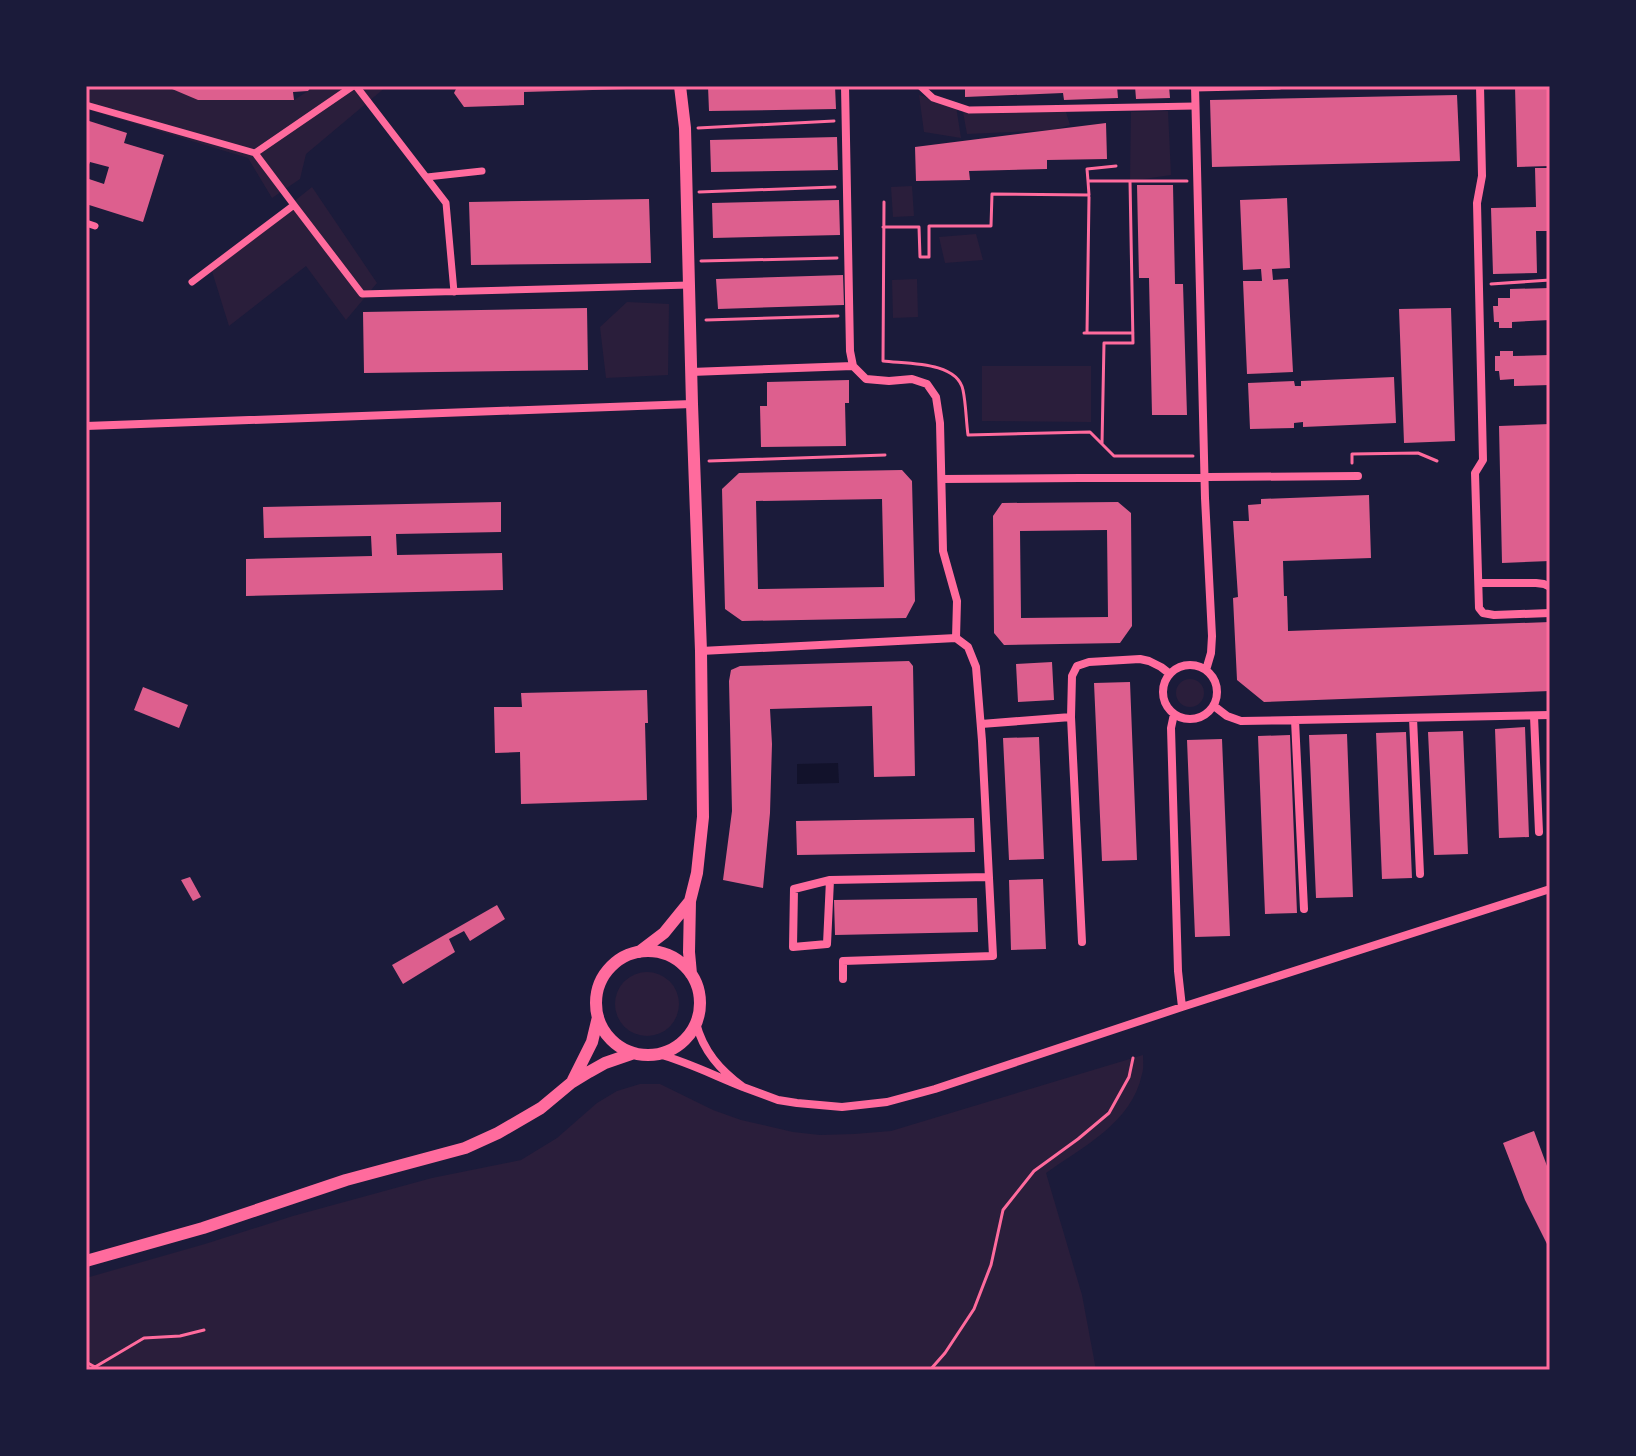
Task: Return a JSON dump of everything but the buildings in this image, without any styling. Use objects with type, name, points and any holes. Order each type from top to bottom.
[{"type":"street","points":[[255,153],[355,86],[446,203],[454,292]]},
{"type":"street","points":[[680,86],[685,128],[701,651],[703,817],[697,873],[690,901],[691,974]]},
{"type":"street","points":[[845,86],[850,351],[853,366],[866,379],[912,379],[927,384],[936,397],[940,423],[943,551],[957,601],[956,638]]},
{"type":"street","points":[[920,86],[933,98],[969,110],[1195,106]]},
{"type":"street","points":[[1206,670],[1212,636],[1204,456],[1195,87],[1279,86]]},
{"type":"street","points":[[1480,86],[1482,176],[1477,203],[1483,460],[1475,473],[1479,608],[1483,613],[1494,615],[1550,613]]},
{"type":"street","points":[[86,105],[255,153],[362,294],[689,285]]},
{"type":"street","points":[[427,177],[482,171]]},
{"type":"street","points":[[192,282],[294,205]]},
{"type":"street","points":[[86,223],[95,226]]},
{"type":"street","points":[[691,372],[853,366]]},
{"type":"street","points":[[86,426],[692,404]]},
{"type":"street","points":[[942,479],[1358,476]]},
{"type":"street","points":[[1480,583],[1544,584],[1550,587]]},
{"type":"street","points":[[701,651],[956,638],[968,647],[976,667],[981,724],[993,956],[843,961],[843,979]]},
{"type":"street","points":[[1082,942],[1071,717],[1072,676],[1077,666],[1089,662],[1140,659],[1170,674]]},
{"type":"street","points":[[1187,665],[1206,670],[1216,682],[1214,706],[1203,717],[1195,719],[1174,714],[1168,709],[1163,695],[1170,674],[1187,665]]},
{"type":"street","points":[[1214,706],[1227,716],[1241,721],[1550,715]]},
{"type":"street","points":[[1174,714],[1171,728],[1178,971],[1182,1007]]},
{"type":"street","points":[[1534,716],[1539,832]]},
{"type":"street","points":[[981,724],[1071,717]]},
{"type":"street","points":[[1413,718],[1420,874]]},
{"type":"street","points":[[1295,720],[1304,909]]},
{"type":"street","points":[[830,880],[827,944],[793,947],[794,889],[830,880],[989,877]]},
{"type":"street","points":[[690,901],[664,933],[638,952],[616,962],[601,981],[596,1005],[598,1017],[608,1036],[634,1053],[658,1054],[681,1060],[778,1100],[842,1107],[887,1102],[935,1089],[1550,889]]},
{"type":"street","points":[[638,952],[662,953],[673,958],[691,974],[700,998],[696,1023],[690,1034],[670,1050],[658,1054]]},
{"type":"street","points":[[571,1083],[588,1052],[598,1017]]},
{"type":"street","points":[[696,1023],[699,1035],[714,1061],[743,1087]]},
{"type":"street","points":[[86,1261],[203,1228],[346,1180],[465,1148],[521,1120],[571,1083],[605,1063],[634,1053]]},
{"type":"path","points":[[685,128],[846,121]]},
{"type":"path","points":[[1116,166],[1087,169],[1086,333],[1133,333]]},
{"type":"path","points":[[1088,181],[1197,181]]},
{"type":"path","points":[[1102,444],[1104,343],[1133,343],[1130,181]]},
{"type":"path","points":[[687,193],[847,187]]},
{"type":"path","points":[[883,227],[919,227],[920,257],[929,257],[929,226],[991,226],[992,194],[1089,195]]},
{"type":"path","points":[[884,202],[883,361],[936,366],[950,372],[963,386],[968,435],[1090,432],[1114,456],[1204,456]]},
{"type":"path","points":[[688,261],[849,257]]},
{"type":"path","points":[[1479,285],[1550,280]]},
{"type":"path","points":[[690,320],[850,316]]},
{"type":"path","points":[[1352,454],[1418,453],[1437,461]]},
{"type":"path","points":[[694,461],[885,455]]},
{"type":"path","points":[[930,1370],[974,1309],[991,1265],[1003,1210],[1034,1171],[1109,1113],[1129,1077],[1133,1058]]},
{"type":"path","points":[[86,1362],[95,1368],[144,1338],[180,1336],[204,1330]]},
{"type":"shaded area","points":[[86,86],[167,86],[198,100],[294,100],[312,86],[387,86],[306,154],[300,179],[272,198],[248,158],[86,109]]},
{"type":"shaded area","points":[[919,95],[956,106],[961,138],[924,132]]},
{"type":"shaded area","points":[[1168,111],[1171,175],[1130,181],[1131,112]]},
{"type":"shaded area","points":[[963,112],[1066,112],[1070,125],[1054,130],[967,134]]},
{"type":"shaded area","points":[[912,186],[914,216],[893,217],[891,187]]},
{"type":"shaded area","points":[[312,187],[377,283],[346,320],[306,266],[229,326],[211,268]]},
{"type":"shaded area","points":[[976,234],[983,260],[945,263],[939,237]]},
{"type":"shaded area","points":[[917,279],[918,317],[893,318],[892,280]]},
{"type":"shaded area","points":[[627,302],[669,304],[668,375],[606,378],[600,327]]},
{"type":"shaded area","points":[[982,366],[1091,366],[1091,422],[982,421]]},
{"type":"shaded area","points":[[1190,679],[1200,683],[1204,693],[1200,703],[1190,707],[1180,703],[1176,693],[1180,683]]},
{"type":"shaded area","points":[[838,763],[839,783],[797,784],[797,764]]},
{"type":"shaded area","points":[[641,972],[653,972],[670,981],[677,992],[677,1016],[670,1027],[653,1036],[641,1036],[629,1031],[620,1022],[615,1010],[615,998],[620,986],[629,977]]},
{"type":"shaded area","points":[[1143,1055],[1142,1074],[1136,1091],[1117,1120],[1046,1173],[1082,1295],[1096,1370],[86,1370],[86,1278],[432,1178],[521,1160],[557,1138],[597,1103],[617,1091],[640,1084],[660,1084],[741,1120],[793,1132],[854,1134],[891,1131]]}]
